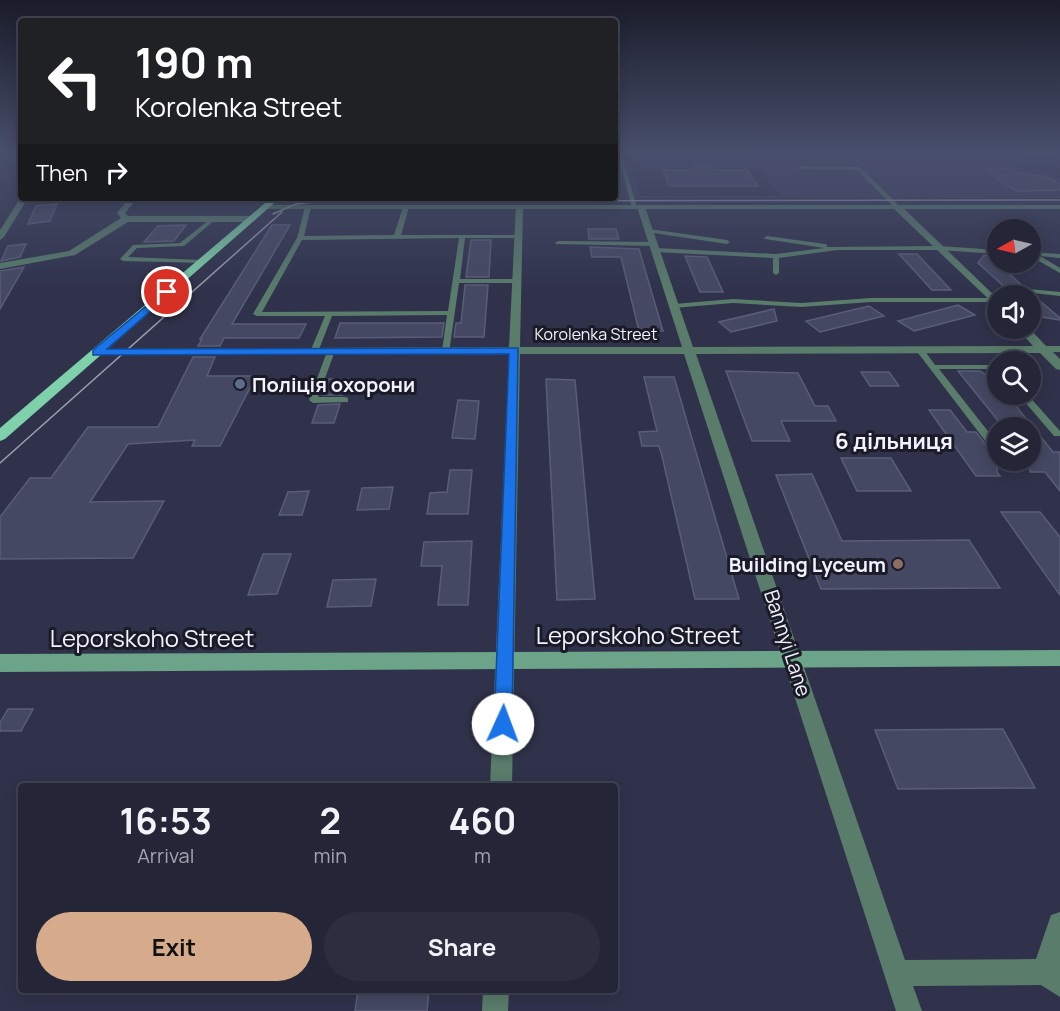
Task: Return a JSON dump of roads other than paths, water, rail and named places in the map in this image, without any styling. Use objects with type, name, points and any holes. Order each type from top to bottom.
[{"type":"highway","points":[[0,436],[272,201]]},
{"type":"main road","name":"Leporskoho Street","points":[[0,663],[1060,658]]},
{"type":"street","points":[[0,237],[22,201]]},
{"type":"street","points":[[126,219],[121,213],[131,201]]},
{"type":"street","points":[[493,201],[505,207]]},
{"type":"street","points":[[265,207],[1060,207]]},
{"type":"street","points":[[501,783],[519,207]]},
{"type":"street","name":"Bannyi Lane","points":[[638,207],[655,247],[909,1011]]},
{"type":"street","points":[[897,207],[987,293]]},
{"type":"street","points":[[0,266],[72,253],[126,219],[252,219]]},
{"type":"street","points":[[1032,339],[1060,366]]},
{"type":"street","name":"Korolenka Street","points":[[97,352],[1060,349]]},
{"type":"street","points":[[897,973],[1053,978],[1060,924]]},
{"type":"street","points":[[495,1011],[496,993]]},
{"type":"lane","points":[[635,199],[638,207]]},
{"type":"lane","points":[[889,199],[897,207]]},
{"type":"lane","points":[[308,207],[300,238],[257,314],[451,313]]},
{"type":"lane","points":[[397,237],[406,207]]},
{"type":"lane","points":[[202,262],[123,260],[135,246],[182,245],[214,218]]},
{"type":"lane","points":[[649,231],[727,242]]},
{"type":"lane","points":[[300,238],[518,236]]},
{"type":"lane","points":[[446,351],[462,237]]},
{"type":"lane","points":[[767,238],[837,248]]},
{"type":"lane","points":[[558,243],[776,256],[837,248],[939,248],[987,251]]},
{"type":"lane","points":[[1041,255],[1060,256]]},
{"type":"lane","points":[[776,256],[776,273]]},
{"type":"lane","points":[[1041,260],[1060,271]]},
{"type":"lane","points":[[456,281],[516,281]]},
{"type":"lane","points":[[1041,292],[1060,294]]},
{"type":"lane","points":[[674,306],[733,301],[801,305],[871,300],[987,302]]},
{"type":"lane","points":[[314,352],[329,314]]},
{"type":"lane","points":[[919,349],[987,437]]},
{"type":"lane","points":[[331,351],[313,400],[345,400]]},
{"type":"lane","points":[[932,367],[987,367]]},
{"type":"lane","points":[[1032,405],[1058,434]]},
{"type":"tram line","points":[[618,201],[1060,200]]},
{"type":"tram line","points":[[273,214],[296,204],[325,201]]},
{"type":"tram line","points":[[0,463],[282,212]]},
{"type":"place","name":"Поліція охорони","points":[[240,384]]},
{"type":"place","name":"Building Lyceum","points":[[898,564]]},
{"type":"district","name":"6 дільниця","points":[[894,441]]}]
